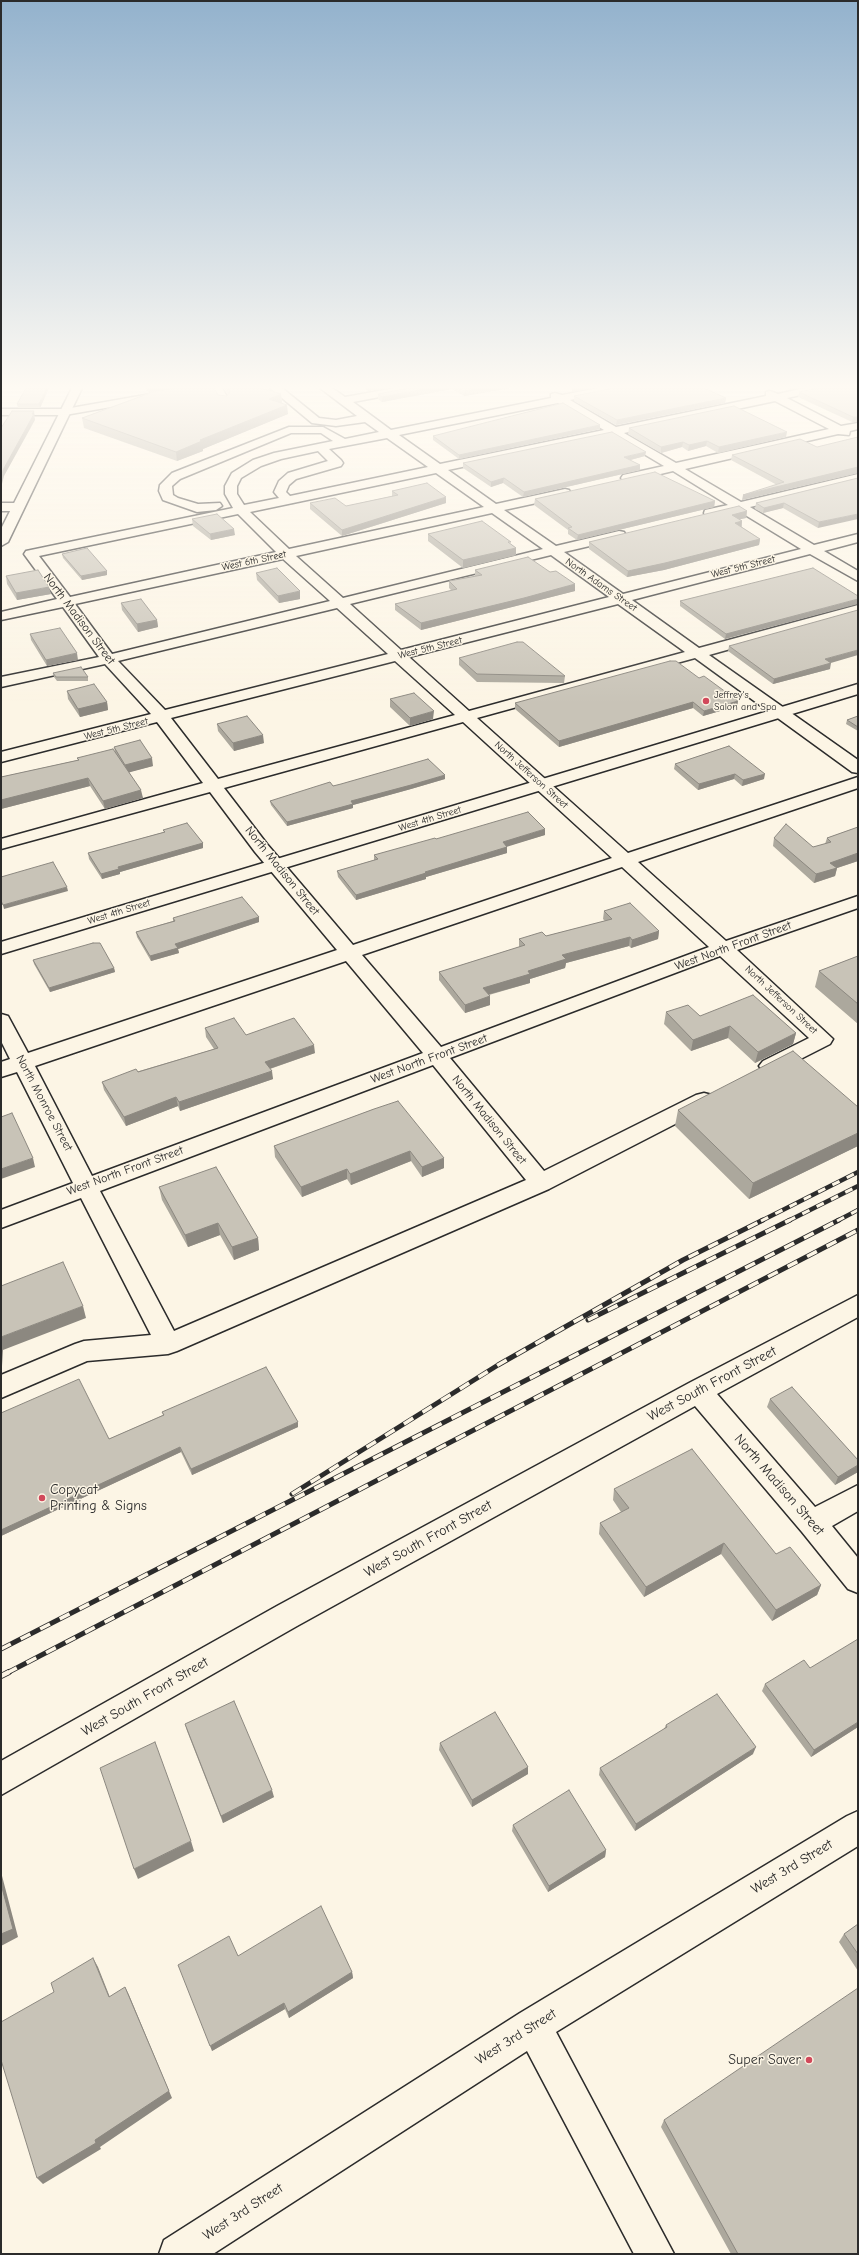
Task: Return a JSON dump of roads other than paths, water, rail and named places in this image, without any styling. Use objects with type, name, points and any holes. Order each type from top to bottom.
[{"type":"street","points":[[1,542],[25,493]]},
{"type":"street","points":[[166,493],[167,497],[174,502],[197,508],[238,507],[287,500],[319,493]]},
{"type":"street","points":[[231,493],[238,507]]},
{"type":"street","points":[[281,493],[287,500]]},
{"type":"street","name":"North Adams Street","points":[[472,493],[858,768]]},
{"type":"street","name":"West 6th Street","points":[[1,616],[563,493]]},
{"type":"street","points":[[718,493],[858,577]]},
{"type":"street","points":[[693,517],[794,493]]},
{"type":"street","points":[[1,507],[18,507]]},
{"type":"street","name":"North Jefferson Street","points":[[238,507],[286,554],[724,948],[822,1039],[752,1075]]},
{"type":"street","name":"North Madison Street","points":[[238,507],[31,554],[108,659],[162,717],[216,785],[275,865],[437,1056],[541,1183]]},
{"type":"street","points":[[1,682],[108,659],[631,532]]},
{"type":"street","name":"West 5th Street","points":[[1,758],[858,538]]},
{"type":"street","points":[[1,844],[695,652],[858,609]]},
{"type":"street","name":"West 4th Street","points":[[1,948],[858,689]]},
{"type":"street","points":[[1,1070],[23,1064],[858,782]]},
{"type":"street","name":"West North Front Street","points":[[1,1219],[87,1185],[724,948],[858,902]]},
{"type":"street","name":"North Monroe Street","points":[[1,1021],[168,1344]]},
{"type":"street","points":[[1,1387],[84,1351],[168,1344],[541,1183],[724,1089]]},
{"type":"street","name":"West South Front Street","points":[[1,1779],[287,1616],[858,1305]]},
{"type":"street","name":"North Madison Street","points":[[698,1391],[812,1523],[858,1580]]},
{"type":"street","points":[[812,1523],[858,1497]]},
{"type":"street","name":"West 3rd Street","points":[[178,2254],[533,2026],[858,1827]]},
{"type":"street","points":[[533,2026],[654,2254]]},
{"type":"railway","points":[[761,1221],[858,1172]]},
{"type":"railway","points":[[790,1220],[858,1186]]},
{"type":"railway","points":[[837,1221],[858,1210]]},
{"type":"railway","points":[[588,1320],[790,1220]]},
{"type":"railway","points":[[1,1649],[839,1220]]},
{"type":"railway","points":[[292,1494],[498,1365],[683,1260],[761,1221]]},
{"type":"railway","points":[[7,1673],[858,1230]]},
{"type":"railway","points":[[1,1676],[7,1673]]},
{"type":"place","name":"Jeffrey's Salon and Spa","points":[[706,701]]},
{"type":"place","name":"Copycat Printing & Signs","points":[[42,1498]]},
{"type":"place","name":"Super Saver","points":[[809,2060]]}]
